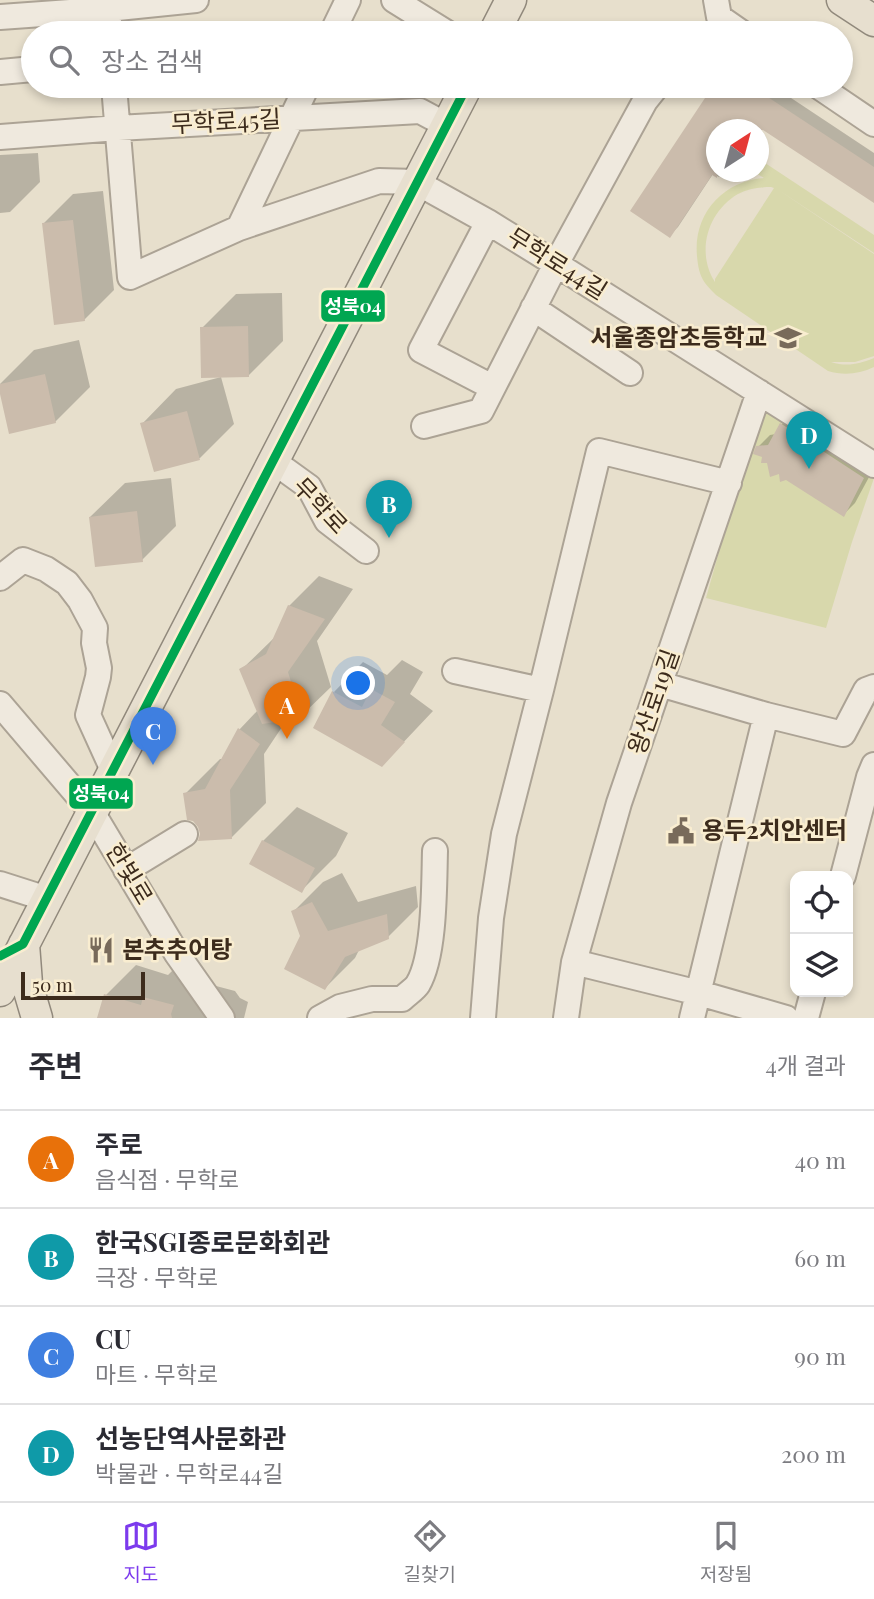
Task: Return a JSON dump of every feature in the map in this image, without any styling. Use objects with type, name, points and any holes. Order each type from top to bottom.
[{"type":"main road","points":[[500,21],[511,0]]},
{"type":"main road","points":[[842,0],[874,21]]},
{"type":"main road","name":"무학로","points":[[0,990],[12,950],[47,899],[461,98]]},
{"type":"main road","points":[[12,950],[27,984],[37,1018]]},
{"type":"street","points":[[0,17],[108,14],[196,0]]},
{"type":"street","points":[[338,21],[348,0]]},
{"type":"street","points":[[394,0],[428,21]]},
{"type":"street","points":[[0,72],[21,70]]},
{"type":"street","points":[[115,98],[130,277],[239,228],[379,181],[416,182]]},
{"type":"street","points":[[239,228],[301,98]]},
{"type":"street","points":[[424,426],[481,411],[556,264],[647,98]]},
{"type":"street","points":[[836,98],[874,124]]},
{"type":"street","name":"무학로45길","points":[[0,137],[420,111],[448,125]]},
{"type":"street","name":"무학로44길","points":[[416,182],[556,264],[874,465]]},
{"type":"street","name":"무학로44길","points":[[488,222],[421,350],[492,387]]},
{"type":"street","points":[[533,308],[630,373]]},
{"type":"street","name":"왕산로19길","points":[[566,1018],[574,961],[619,803],[760,392]]},
{"type":"street","points":[[483,1018],[491,918],[503,834],[599,451],[729,483]]},
{"type":"street","name":"무학로","points":[[273,461],[309,487],[327,521],[366,551]]},
{"type":"street","points":[[0,578],[23,560],[46,569],[67,583],[80,600],[95,628],[94,643],[99,668],[88,715],[113,770]]},
{"type":"street","points":[[455,671],[541,690]]},
{"type":"street","points":[[660,684],[843,734],[866,690],[874,687]]},
{"type":"street","name":"한빛로","points":[[0,704],[92,812],[177,954],[222,1018]]},
{"type":"street","points":[[692,1018],[766,715]]},
{"type":"street","points":[[844,871],[874,765]]},
{"type":"street","points":[[126,870],[185,834]]},
{"type":"street","points":[[320,1018],[340,1007],[372,999],[402,999],[418,985],[426,961],[432,925],[435,851]]},
{"type":"street","points":[[0,884],[47,899]]},
{"type":"street","points":[[574,961],[786,1018]]},
{"type":"street","points":[[806,1018],[812,997]]},
{"type":"green space","points":[[769,166],[874,235],[874,253],[777,189],[874,254],[874,356],[855,362],[831,362],[853,364],[874,358],[874,367],[851,374],[828,371],[716,295],[707,286],[700,273],[697,256],[700,227],[714,202],[745,182],[769,182]],"holes":[[[774,188],[715,282],[709,271],[706,246],[712,222],[719,211],[742,192]]]},
{"type":"green space","points":[[765,403],[874,473],[826,628],[706,598],[745,459]]},
{"type":"building","points":[[705,98],[769,98],[874,167],[874,203],[769,134],[769,119],[706,119],[707,182],[670,238],[630,211]]},
{"type":"building","points":[[73,220],[85,321],[54,325],[42,223]]},
{"type":"building","points":[[248,326],[249,377],[201,378],[200,327]]},
{"type":"building","points":[[45,374],[56,423],[9,434],[0,384]]},
{"type":"building","points":[[187,411],[200,460],[154,472],[140,423]]},
{"type":"building","points":[[780,423],[864,478],[844,517],[786,480],[780,482],[779,474],[770,477],[767,463],[761,463],[762,457],[753,454],[756,446],[768,445]]},
{"type":"building","points":[[137,511],[143,562],[95,567],[89,517]]},
{"type":"building","points":[[288,605],[325,619],[288,672],[302,718],[262,724],[239,669],[266,654]]},
{"type":"building","points":[[371,689],[395,702],[381,725],[405,742],[382,767],[313,728],[332,691],[362,707]]},
{"type":"building","points":[[238,728],[260,744],[230,790],[232,839],[198,841],[198,827],[193,821],[187,820],[183,793],[205,789]]},
{"type":"building","points":[[262,840],[315,868],[302,893],[249,864]]},
{"type":"building","points":[[312,902],[328,931],[387,914],[389,939],[345,957],[325,990],[284,969],[300,936],[291,911]]},
{"type":"building","points":[[104,994],[141,1005],[143,997],[174,1005],[172,1018],[97,1018]]},
{"type":"transit line","name":"성북04","points":[[0,956],[23,944],[461,98]]},
{"type":"place","name":"서울종암초등학교","points":[[788,338]]},
{"type":"place","name":"선농단역사문화관","points":[[809,469]]},
{"type":"place","name":"한국SGI종로문화회관","points":[[389,538]]},
{"type":"place","name":"주로","points":[[287,739]]},
{"type":"place","name":"CU","points":[[153,765]]},
{"type":"place","name":"용두2치안센터","points":[[681,831]]},
{"type":"place","name":"본추추어탕","points":[[101,950]]}]
